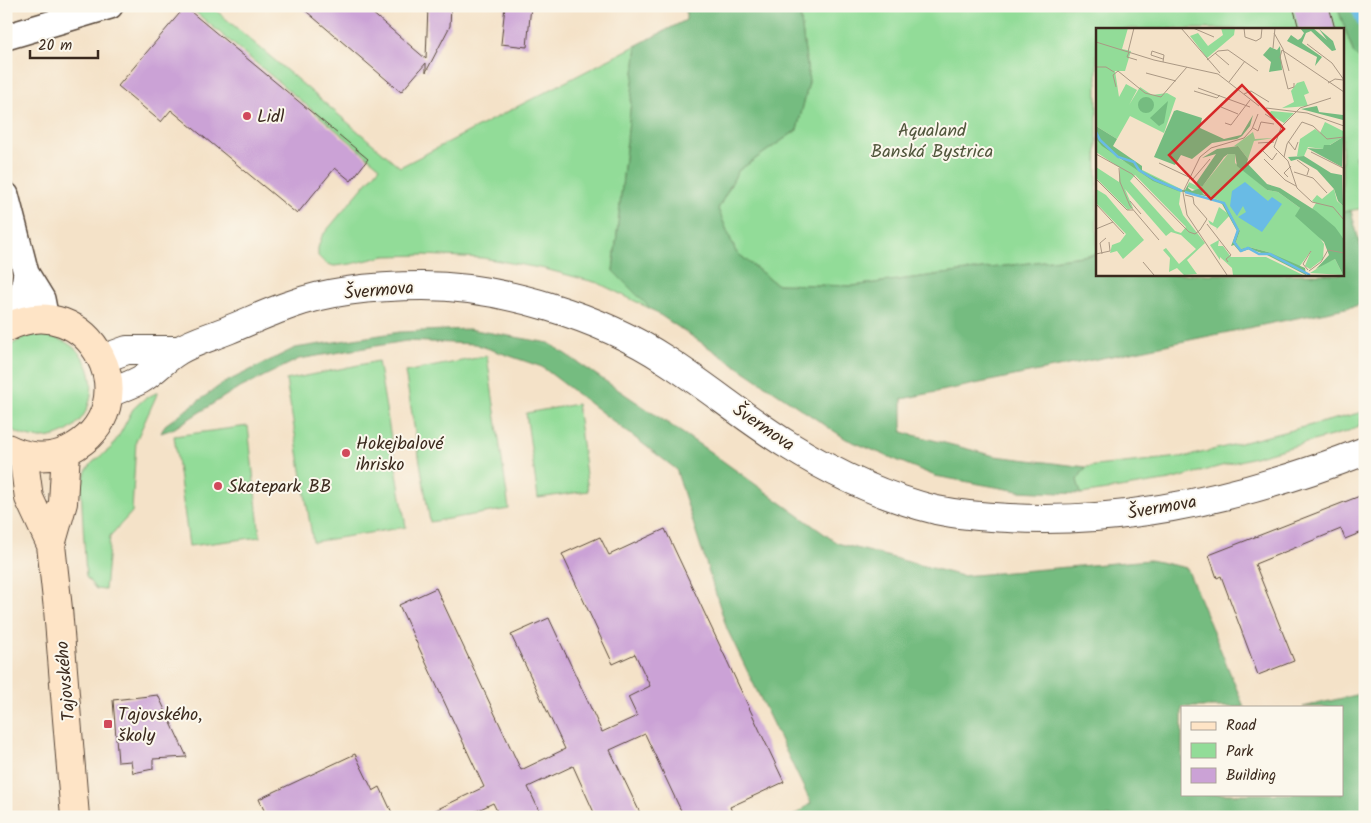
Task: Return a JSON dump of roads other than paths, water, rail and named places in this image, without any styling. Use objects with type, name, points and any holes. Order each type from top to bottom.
[{"type":"main road","points":[[14,451],[44,456],[66,451],[87,438],[98,425],[104,414],[109,393],[107,371],[102,359],[92,342],[79,331],[64,323],[25,322]]},
{"type":"main road","name":"Tajovského","points":[[14,451],[29,498],[51,546],[61,638],[75,817]]},
{"type":"main road","name":"Tajovského","points":[[51,546],[63,503],[66,451]]},
{"type":"street","points":[[6,37],[110,6]]},
{"type":"street","points":[[6,195],[26,273],[42,298],[25,322]]},
{"type":"street","name":"Švermova","points":[[109,393],[139,380],[179,350],[290,304],[324,295],[425,286],[477,291],[528,301],[615,332],[655,353],[788,444],[875,490],[939,511],[978,517],[1033,520],[1087,519],[1155,510],[1232,494],[1282,480],[1365,451]]},
{"type":"street","name":"Švermova","points":[[102,359],[127,350],[179,350]]},
{"type":"waterway","points":[[1353,6],[1365,32]]},
{"type":"place","name":"Lidl","points":[[247,116]]},
{"type":"place","name":"Hokejbalové ihrisko","points":[[346,453]]},
{"type":"place","name":"Skatepark BB","points":[[218,486]]},
{"type":"place","name":"Tajovského, školy","points":[[108,724]]},
{"type":"park label","name":"Aqualand Banská Bystrica","points":[[932,140]]}]
